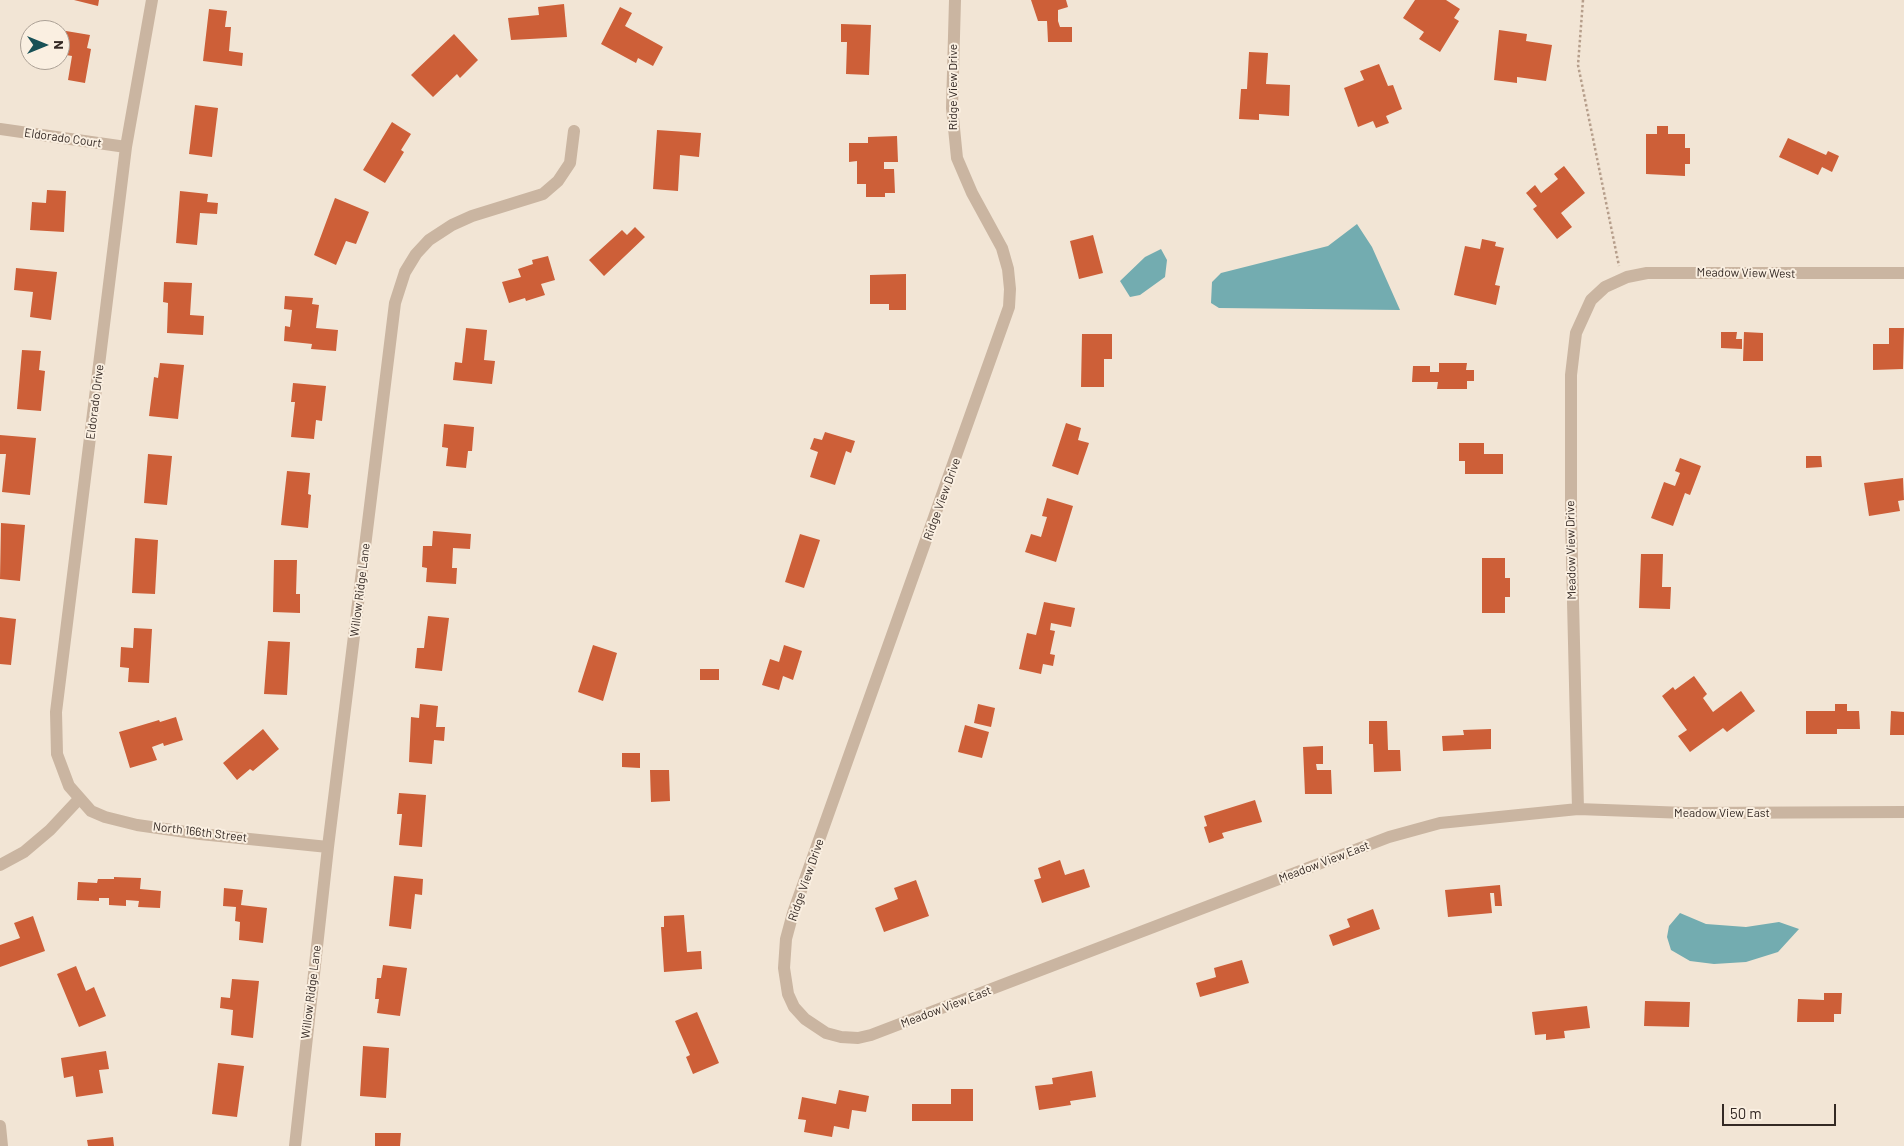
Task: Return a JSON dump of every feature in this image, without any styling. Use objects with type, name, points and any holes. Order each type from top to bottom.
[{"type":"street","name":"Eldorado Drive","points":[[80,799],[69,786],[56,754],[56,712],[126,147],[152,0]]},
{"type":"street","name":"Ridge View Drive","points":[[788,994],[784,968],[786,939],[793,913],[986,376],[1009,307],[1008,269],[1002,248],[972,192],[956,151],[952,108],[955,0]]},
{"type":"street","name":"Eldorado Court","points":[[0,129],[126,147]]},
{"type":"street","name":"Willow Ridge Lane","points":[[295,1146],[328,847],[395,304],[405,272],[416,254],[429,240],[452,225],[543,194],[558,180],[570,163],[574,131]]},
{"type":"street","name":"Meadow View West","points":[[1595,296],[1605,287],[1622,279],[1647,273],[1904,273]]},
{"type":"street","name":"Meadow View Drive","points":[[1578,809],[1571,538],[1571,374],[1576,333],[1585,311],[1595,296]]},
{"type":"street","name":"North 166th Street","points":[[80,799],[91,811],[105,817],[137,825],[328,847]]},
{"type":"street","points":[[0,865],[30,846],[50,830],[80,799]]},
{"type":"street","name":"Meadow View East","points":[[788,994],[794,1007],[805,1019],[826,1032],[858,1038],[871,1035],[1389,837],[1440,823],[1469,818],[1578,809],[1686,813],[1904,812]]},
{"type":"street","points":[[0,1126],[2,1146]]},
{"type":"path","points":[[1583,0],[1578,65],[1622,279]]},
{"type":"water","points":[[1357,224],[1372,247],[1400,310],[1219,308],[1211,303],[1212,282],[1221,273],[1328,246]]},
{"type":"water","points":[[1161,249],[1167,260],[1165,277],[1140,295],[1130,297],[1120,281],[1145,257]]},
{"type":"water","points":[[1680,913],[1706,924],[1746,927],[1779,922],[1799,929],[1778,952],[1746,962],[1714,964],[1690,961],[1671,950],[1667,937],[1669,926]]},
{"type":"building","points":[[74,0],[99,0],[98,6]]},
{"type":"building","points":[[1031,0],[1066,0],[1068,7],[1058,10],[1058,21],[1060,27],[1072,27],[1072,42],[1048,42],[1047,21],[1038,21]]},
{"type":"building","points":[[1415,0],[1446,0],[1460,9],[1454,18],[1459,21],[1440,52],[1419,39],[1424,32],[1403,18]]},
{"type":"building","points":[[564,4],[567,37],[511,40],[508,18],[539,15],[538,7]]},
{"type":"building","points":[[620,7],[632,13],[625,26],[663,47],[653,66],[638,58],[636,63],[601,44]]},
{"type":"building","points":[[209,9],[227,11],[225,27],[231,27],[229,51],[243,53],[242,66],[203,61]]},
{"type":"building","points":[[841,24],[871,25],[869,75],[846,74],[847,42],[841,42]]},
{"type":"building","points":[[1499,30],[1527,34],[1526,41],[1552,45],[1546,81],[1517,77],[1517,83],[1494,80]]},
{"type":"building","points":[[70,32],[90,35],[87,48],[91,49],[85,83],[68,80],[72,56],[70,56]]},
{"type":"building","points":[[454,34],[478,60],[460,78],[457,74],[433,97],[411,75]]},
{"type":"building","points":[[1249,52],[1268,53],[1266,84],[1290,85],[1289,116],[1259,114],[1259,120],[1239,119],[1241,89],[1247,89]]},
{"type":"building","points":[[1379,64],[1388,86],[1393,85],[1402,109],[1386,116],[1389,123],[1376,128],[1373,121],[1358,127],[1344,88],[1364,80],[1360,71]]},
{"type":"building","points":[[195,105],[218,108],[212,157],[189,154]]},
{"type":"building","points":[[392,122],[411,134],[401,150],[404,152],[385,183],[363,170]]},
{"type":"building","points":[[1657,126],[1668,126],[1668,134],[1685,134],[1685,148],[1690,148],[1690,164],[1685,164],[1685,176],[1646,174],[1646,134],[1657,134]]},
{"type":"building","points":[[657,130],[701,133],[699,157],[680,155],[678,191],[653,189]]},
{"type":"building","points":[[897,136],[898,162],[884,162],[884,169],[894,169],[895,193],[885,193],[885,197],[866,197],[866,184],[857,184],[857,161],[849,162],[849,143],[868,143],[868,137]]},
{"type":"building","points":[[1788,138],[1826,155],[1828,151],[1839,156],[1832,172],[1822,167],[1818,175],[1779,157]]},
{"type":"building","points":[[1564,166],[1585,193],[1561,213],[1572,227],[1557,239],[1533,209],[1537,206],[1526,193],[1535,185],[1541,193],[1558,179],[1554,174]]},
{"type":"building","points":[[47,190],[66,191],[64,232],[30,230],[32,202],[46,203]]},
{"type":"building","points":[[180,191],[208,194],[207,202],[218,203],[217,214],[200,213],[197,245],[176,243]]},
{"type":"building","points":[[335,198],[369,212],[356,244],[346,241],[336,265],[314,255]]},
{"type":"building","points":[[635,227],[645,237],[604,276],[589,260],[622,230],[627,235]]},
{"type":"building","points":[[1093,235],[1103,273],[1079,279],[1070,241]]},
{"type":"building","points":[[1482,239],[1496,242],[1495,246],[1504,248],[1495,285],[1500,286],[1496,305],[1454,295],[1465,246],[1480,249]]},
{"type":"building","points":[[548,256],[555,280],[541,284],[545,295],[526,301],[525,298],[509,303],[502,282],[521,277],[518,269],[533,264],[532,260]]},
{"type":"building","points":[[16,268],[57,272],[51,320],[30,317],[33,292],[14,290]]},
{"type":"building","points":[[906,274],[906,310],[889,310],[889,304],[870,304],[870,275]]},
{"type":"building","points":[[164,282],[192,283],[190,315],[204,316],[203,335],[167,333],[168,303],[163,302]]},
{"type":"building","points":[[285,296],[313,298],[312,304],[319,305],[316,328],[338,330],[336,351],[311,349],[312,344],[284,341],[285,326],[290,327],[292,310],[284,309]]},
{"type":"building","points":[[466,328],[487,330],[484,360],[495,361],[492,384],[453,380],[455,362],[462,363]]},
{"type":"building","points":[[1889,328],[1904,328],[1903,369],[1873,370],[1873,344],[1889,344]]},
{"type":"building","points":[[1721,332],[1737,332],[1736,339],[1742,339],[1742,349],[1721,348]]},
{"type":"building","points":[[1744,332],[1763,333],[1763,361],[1743,361]]},
{"type":"building","points":[[1082,334],[1112,334],[1112,359],[1104,359],[1104,387],[1081,387]]},
{"type":"building","points":[[22,350],[41,351],[39,370],[45,371],[41,411],[17,409]]},
{"type":"building","points":[[160,363],[184,365],[178,419],[149,416],[154,377],[158,378]]},
{"type":"building","points":[[1439,363],[1467,363],[1466,370],[1474,370],[1474,381],[1467,381],[1467,389],[1437,389],[1438,382],[1412,382],[1413,366],[1430,366],[1430,372],[1439,372]]},
{"type":"building","points":[[293,383],[326,386],[322,421],[316,420],[314,439],[291,437],[295,402],[291,402]]},
{"type":"building","points":[[1066,423],[1081,428],[1078,440],[1089,443],[1078,475],[1052,466]]},
{"type":"building","points":[[444,424],[474,427],[472,451],[468,451],[466,468],[446,466],[448,448],[442,447]]},
{"type":"building","points":[[825,432],[855,441],[851,453],[846,451],[835,485],[810,477],[818,452],[810,449],[814,438],[822,440]]},
{"type":"building","points":[[0,435],[36,438],[30,495],[2,492],[6,454],[0,454]]},
{"type":"building","points":[[1459,443],[1484,443],[1484,454],[1503,454],[1503,474],[1465,474],[1465,461],[1459,461]]},
{"type":"building","points":[[148,454],[172,456],[167,505],[144,503]]},
{"type":"building","points":[[1806,456],[1821,456],[1822,467],[1806,468]]},
{"type":"building","points":[[1680,458],[1701,466],[1690,495],[1685,493],[1673,526],[1651,518],[1664,482],[1675,486],[1680,473],[1675,471]]},
{"type":"building","points":[[287,471],[310,473],[308,494],[311,495],[308,528],[281,525]]},
{"type":"building","points":[[1903,478],[1904,500],[1898,501],[1900,511],[1869,516],[1864,483]]},
{"type":"building","points":[[1047,498],[1073,506],[1056,562],[1025,552],[1031,534],[1041,537],[1047,517],[1042,516]]},
{"type":"building","points":[[1,523],[25,525],[20,581],[0,579]]},
{"type":"building","points":[[433,531],[471,534],[470,549],[453,548],[452,568],[457,568],[456,584],[426,582],[427,568],[422,567],[423,546],[432,546]]},
{"type":"building","points":[[800,534],[820,540],[804,588],[785,582]]},
{"type":"building","points":[[135,538],[158,540],[155,594],[132,593]]},
{"type":"building","points":[[1641,554],[1663,554],[1662,587],[1671,587],[1670,609],[1639,608]]},
{"type":"building","points":[[1482,558],[1505,558],[1505,578],[1510,578],[1510,597],[1505,597],[1505,613],[1482,613]]},
{"type":"building","points":[[274,560],[297,560],[296,594],[300,594],[300,613],[273,612]]},
{"type":"building","points":[[1044,602],[1075,608],[1071,627],[1051,623],[1050,630],[1055,631],[1050,654],[1055,655],[1053,666],[1043,664],[1041,674],[1019,669],[1027,633],[1036,635]]},
{"type":"building","points":[[428,616],[449,618],[442,671],[415,668],[417,648],[424,648]]},
{"type":"building","points":[[0,617],[16,619],[11,665],[0,664]]},
{"type":"building","points":[[134,628],[152,629],[149,683],[128,682],[129,668],[120,667],[121,647],[133,648]]},
{"type":"building","points":[[268,641],[290,642],[287,695],[264,694]]},
{"type":"building","points":[[593,645],[617,653],[603,701],[578,692]]},
{"type":"building","points":[[784,645],[802,651],[793,680],[783,676],[779,690],[762,685],[770,659],[779,662]]},
{"type":"building","points":[[700,669],[719,669],[719,680],[700,680]]},
{"type":"building","points":[[1694,676],[1707,694],[1703,698],[1713,712],[1741,691],[1755,711],[1727,732],[1723,728],[1690,752],[1678,736],[1687,730],[1662,696],[1673,687],[1675,690]]},
{"type":"building","points":[[420,704],[438,706],[436,727],[445,727],[444,741],[434,740],[432,764],[409,762],[411,717],[419,718]]},
{"type":"building","points":[[978,704],[995,708],[991,727],[974,723]]},
{"type":"building","points":[[1835,704],[1847,704],[1847,711],[1859,711],[1860,729],[1837,729],[1837,734],[1806,734],[1806,711],[1835,711]]},
{"type":"building","points":[[1891,711],[1904,712],[1904,735],[1890,735]]},
{"type":"building","points":[[176,717],[183,740],[164,746],[163,743],[152,747],[157,760],[130,768],[119,732]]},
{"type":"building","points":[[1369,721],[1387,721],[1388,750],[1400,750],[1401,771],[1374,772],[1373,744],[1369,744]]},
{"type":"building","points":[[965,725],[989,732],[982,758],[958,752]]},
{"type":"building","points":[[263,729],[279,749],[253,771],[250,769],[237,780],[223,763]]},
{"type":"building","points":[[1491,729],[1491,749],[1443,751],[1442,736],[1464,735],[1463,730]]},
{"type":"building","points":[[1323,746],[1323,764],[1316,764],[1317,770],[1331,770],[1332,794],[1305,794],[1303,747]]},
{"type":"building","points":[[622,753],[640,753],[640,768],[622,767]]},
{"type":"building","points":[[650,770],[669,770],[670,801],[651,802]]},
{"type":"building","points":[[399,793],[426,795],[422,847],[399,845],[402,814],[397,814]]},
{"type":"building","points":[[1255,800],[1262,822],[1222,833],[1224,838],[1209,843],[1204,827],[1207,826],[1204,816]]},
{"type":"building","points":[[1060,860],[1065,875],[1084,869],[1090,887],[1042,903],[1034,880],[1041,878],[1038,868]]},
{"type":"building","points":[[394,876],[423,879],[422,895],[415,894],[411,929],[389,926]]},
{"type":"building","points":[[114,877],[141,878],[140,889],[161,891],[160,908],[138,907],[139,901],[126,900],[126,906],[109,905],[109,898],[99,898],[99,901],[77,900],[78,882],[97,883],[98,879],[114,879]]},
{"type":"building","points":[[916,880],[929,916],[884,932],[875,908],[898,899],[894,888]]},
{"type":"building","points":[[1500,885],[1502,906],[1495,906],[1494,893],[1490,893],[1492,913],[1448,917],[1445,890]]},
{"type":"building","points":[[224,888],[243,890],[241,905],[267,908],[263,943],[239,940],[240,922],[235,921],[236,907],[223,906]]},
{"type":"building","points":[[1373,909],[1380,929],[1333,946],[1329,935],[1350,927],[1347,919]]},
{"type":"building","points":[[684,915],[687,952],[701,951],[702,969],[664,972],[661,927],[664,927],[664,916]]},
{"type":"building","points":[[33,916],[45,951],[0,967],[0,945],[20,938],[14,923]]},
{"type":"building","points":[[1242,960],[1249,983],[1200,997],[1196,983],[1216,977],[1214,968]]},
{"type":"building","points":[[383,965],[407,968],[400,1016],[377,1013],[379,999],[375,999],[377,978],[381,978]]},
{"type":"building","points":[[76,966],[86,991],[94,987],[106,1016],[79,1027],[57,974]]},
{"type":"building","points":[[232,979],[259,981],[253,1038],[231,1035],[233,1010],[220,1008],[221,997],[230,998]]},
{"type":"building","points":[[1824,993],[1842,993],[1841,1014],[1834,1014],[1834,1022],[1797,1022],[1798,999],[1824,1000]]},
{"type":"building","points":[[1645,1001],[1690,1002],[1689,1027],[1644,1026]]},
{"type":"building","points":[[1587,1006],[1590,1028],[1564,1031],[1565,1038],[1546,1040],[1546,1034],[1535,1035],[1532,1012]]},
{"type":"building","points":[[697,1012],[719,1063],[693,1074],[686,1057],[690,1055],[675,1021]]},
{"type":"building","points":[[363,1046],[389,1048],[386,1098],[360,1096]]},
{"type":"building","points":[[106,1051],[109,1069],[99,1070],[103,1093],[76,1097],[73,1076],[64,1078],[61,1058]]},
{"type":"building","points":[[218,1063],[244,1066],[237,1117],[212,1114]]},
{"type":"building","points":[[1092,1071],[1096,1097],[1070,1101],[1071,1105],[1039,1110],[1035,1086],[1053,1084],[1052,1078]]},
{"type":"building","points":[[951,1089],[973,1089],[973,1121],[912,1121],[912,1104],[951,1104]]},
{"type":"building","points":[[839,1090],[869,1096],[866,1112],[852,1110],[849,1129],[834,1126],[832,1137],[804,1132],[806,1120],[798,1119],[802,1097],[836,1104]]},
{"type":"building","points":[[375,1133],[401,1133],[400,1146],[375,1146]]},
{"type":"building","points":[[113,1137],[114,1146],[88,1146],[87,1140]]}]
